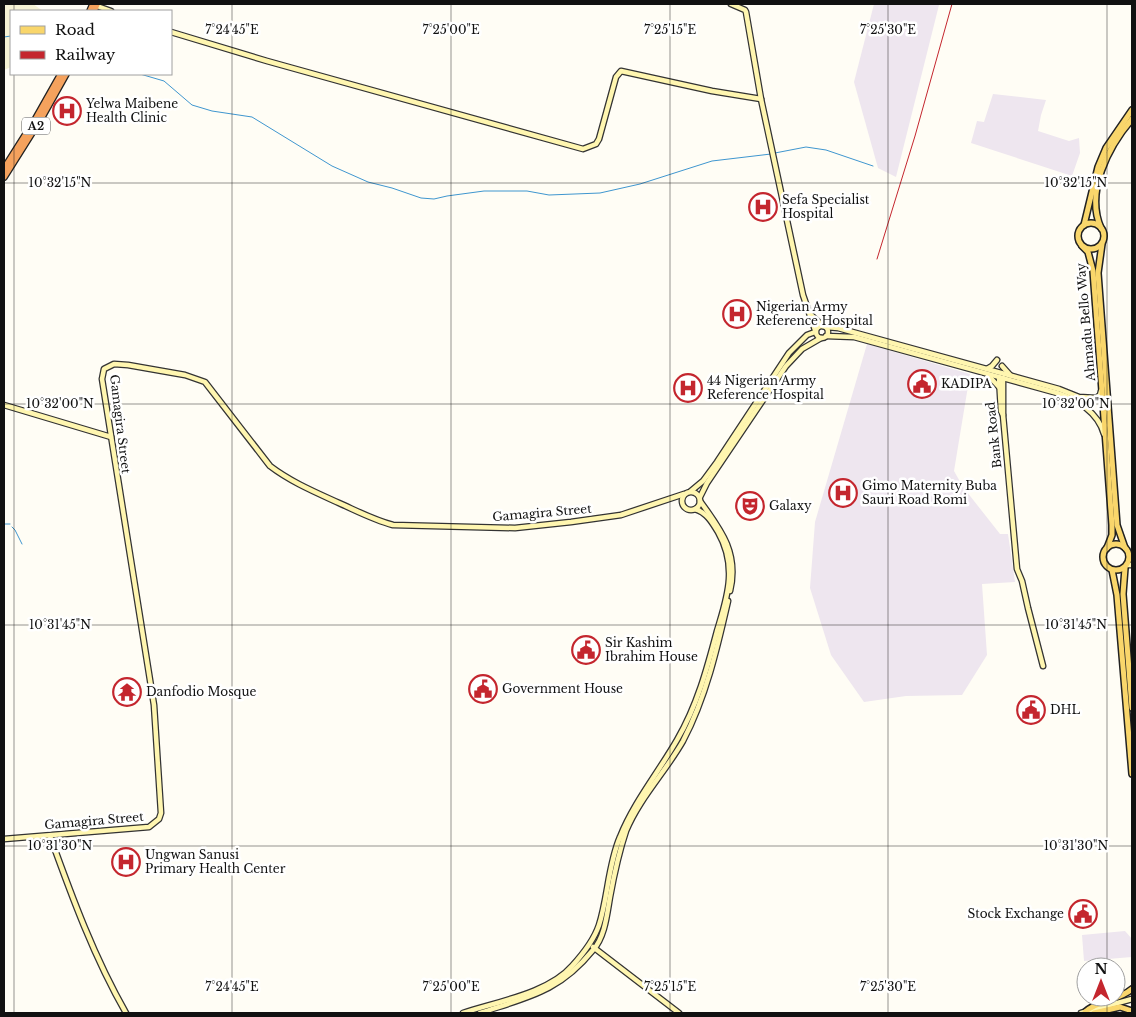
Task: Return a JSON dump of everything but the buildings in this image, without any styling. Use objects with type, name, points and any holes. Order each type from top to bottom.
[{"type":"highway","name":"A2","points":[[4,169],[60,75]]},
{"type":"highway","name":"A2","points":[[4,177],[65,75]]},
{"type":"main road","points":[[1132,110],[1106,148],[1098,167],[1084,225],[1080,229],[1078,236],[1082,246],[1092,249],[1102,244],[1104,235],[1096,214],[1095,204],[1100,180],[1113,147],[1132,119]]},
{"type":"main road","points":[[1084,225],[1093,223],[1101,228]]},
{"type":"main road","name":"Ahmadu Bello Way","points":[[1102,244],[1098,273],[1117,524],[1125,548]]},
{"type":"main road","name":"Ahmadu Bello Way","points":[[1082,246],[1088,252],[1093,271],[1112,531],[1107,548]]},
{"type":"main road","points":[[1128,566],[1116,571],[1105,565],[1103,556],[1107,548],[1114,544],[1125,548],[1131,557],[1123,594],[1132,708]]},
{"type":"main road","points":[[1112,570],[1117,595],[1132,774]]},
{"type":"main road","points":[[1085,1013],[1090,1008],[1114,1000],[1132,989]]},
{"type":"main road","points":[[1094,1013],[1120,1007],[1132,1011]]},
{"type":"street","points":[[731,4],[746,10]]},
{"type":"street","points":[[745,4],[761,99],[803,295],[817,336],[854,337],[987,371],[1001,378],[1012,378],[1059,389],[1083,398],[1096,398],[1100,395],[1102,387]]},
{"type":"street","points":[[95,6],[108,10]]},
{"type":"street","points":[[172,32],[583,150],[596,144],[599,139],[616,77],[621,70],[712,91],[761,99]]},
{"type":"street","points":[[695,510],[699,506],[707,483],[786,366],[802,349],[828,333],[824,326],[811,315]]},
{"type":"street","points":[[463,1013],[550,984],[571,968],[589,944],[598,926],[614,852],[628,818],[677,740],[695,706],[728,586],[729,570],[724,544],[718,531],[703,512],[687,510],[682,504],[682,499],[684,494],[703,481],[717,462],[789,352],[815,331],[818,326],[838,328],[1056,392],[1081,404],[1095,417],[1106,439]]},
{"type":"street","points":[[987,371],[997,360]]},
{"type":"street","name":"Gamagira Street","points":[[4,839],[149,827],[159,819],[161,813],[154,705],[102,379],[103,371],[111,364],[128,364],[185,375],[205,382],[270,466],[301,485],[393,526],[515,528],[621,515],[684,494]]},
{"type":"street","points":[[1002,366],[1012,378]]},
{"type":"street","points":[[987,371],[1001,387],[1012,378]]},
{"type":"street","name":"Bank Road","points":[[1001,378],[1000,411],[1003,415],[1017,570],[1022,581],[1043,666]]},
{"type":"street","points":[[4,404],[111,437]]},
{"type":"street","points":[[480,1013],[521,1000],[553,987],[574,971],[595,949],[604,929],[619,854],[627,830],[682,743],[699,708],[721,633],[731,586],[731,561],[727,543],[719,526],[697,494],[691,491]]},
{"type":"street","name":"Gamagira Street","points":[[662,501],[672,500],[682,504]]},
{"type":"street","points":[[50,836],[92,946],[126,1013]]},
{"type":"street","points":[[589,944],[679,1013]]},
{"type":"street","points":[[1085,1013],[1131,1000]]},
{"type":"shaded area","points":[[4,4],[33,4],[42,10],[10,10],[10,67],[4,70]]},
{"type":"shaded area","points":[[874,4],[939,5],[896,177],[878,168],[854,82]]},
{"type":"shaded area","points":[[993,94],[1046,100],[1038,131],[1069,141],[1079,138],[1080,153],[1072,176],[971,143],[977,121],[984,122]]},
{"type":"shaded area","points":[[867,344],[970,374],[954,471],[963,487],[1000,534],[1008,534],[1015,582],[982,584],[987,655],[962,695],[906,696],[864,702],[831,655],[810,588],[815,522]]},
{"type":"shaded area","points":[[1125,931],[1132,939],[1132,957],[1084,957],[1082,935]]},
{"type":"waterway","points":[[4,37],[10,36]]},
{"type":"waterway","points":[[143,75],[164,81],[192,105],[212,111],[252,117],[332,166],[368,182],[421,198],[434,199],[484,191],[527,191],[549,195],[600,193],[640,184],[712,161],[771,154]]},
{"type":"waterway","points":[[775,153],[806,147],[826,150],[873,166]]},
{"type":"waterway","points":[[4,524],[10,524]]},
{"type":"waterway","points":[[12,527],[22,544]]},
{"type":"railway","points":[[877,259],[915,136],[952,4]]},
{"type":"place","name":"Yelwa Maibene Health Clinic","points":[[67,111]]},
{"type":"place","name":"Sefa Specialist Hospital","points":[[763,207]]},
{"type":"place","name":"Nigerian Army Reference Hospital","points":[[737,314]]},
{"type":"place","name":"KADIPA","points":[[922,384]]},
{"type":"place","name":"44 Nigerian Army Reference Hospital","points":[[688,388]]},
{"type":"place","name":"Gimo Maternity Buba Sauri Road Romi","points":[[843,493]]},
{"type":"place","name":"Galaxy","points":[[750,506]]},
{"type":"place","name":"Sir Kashim Ibrahim House","points":[[586,650]]},
{"type":"place","name":"Government House","points":[[483,689]]},
{"type":"place","name":"Danfodio Mosque","points":[[127,692]]},
{"type":"place","name":"DHL","points":[[1031,710]]},
{"type":"place","name":"Ungwan Sanusi Primary Health Center","points":[[126,862]]},
{"type":"place","name":"Stock Exchange","points":[[1083,914]]}]
